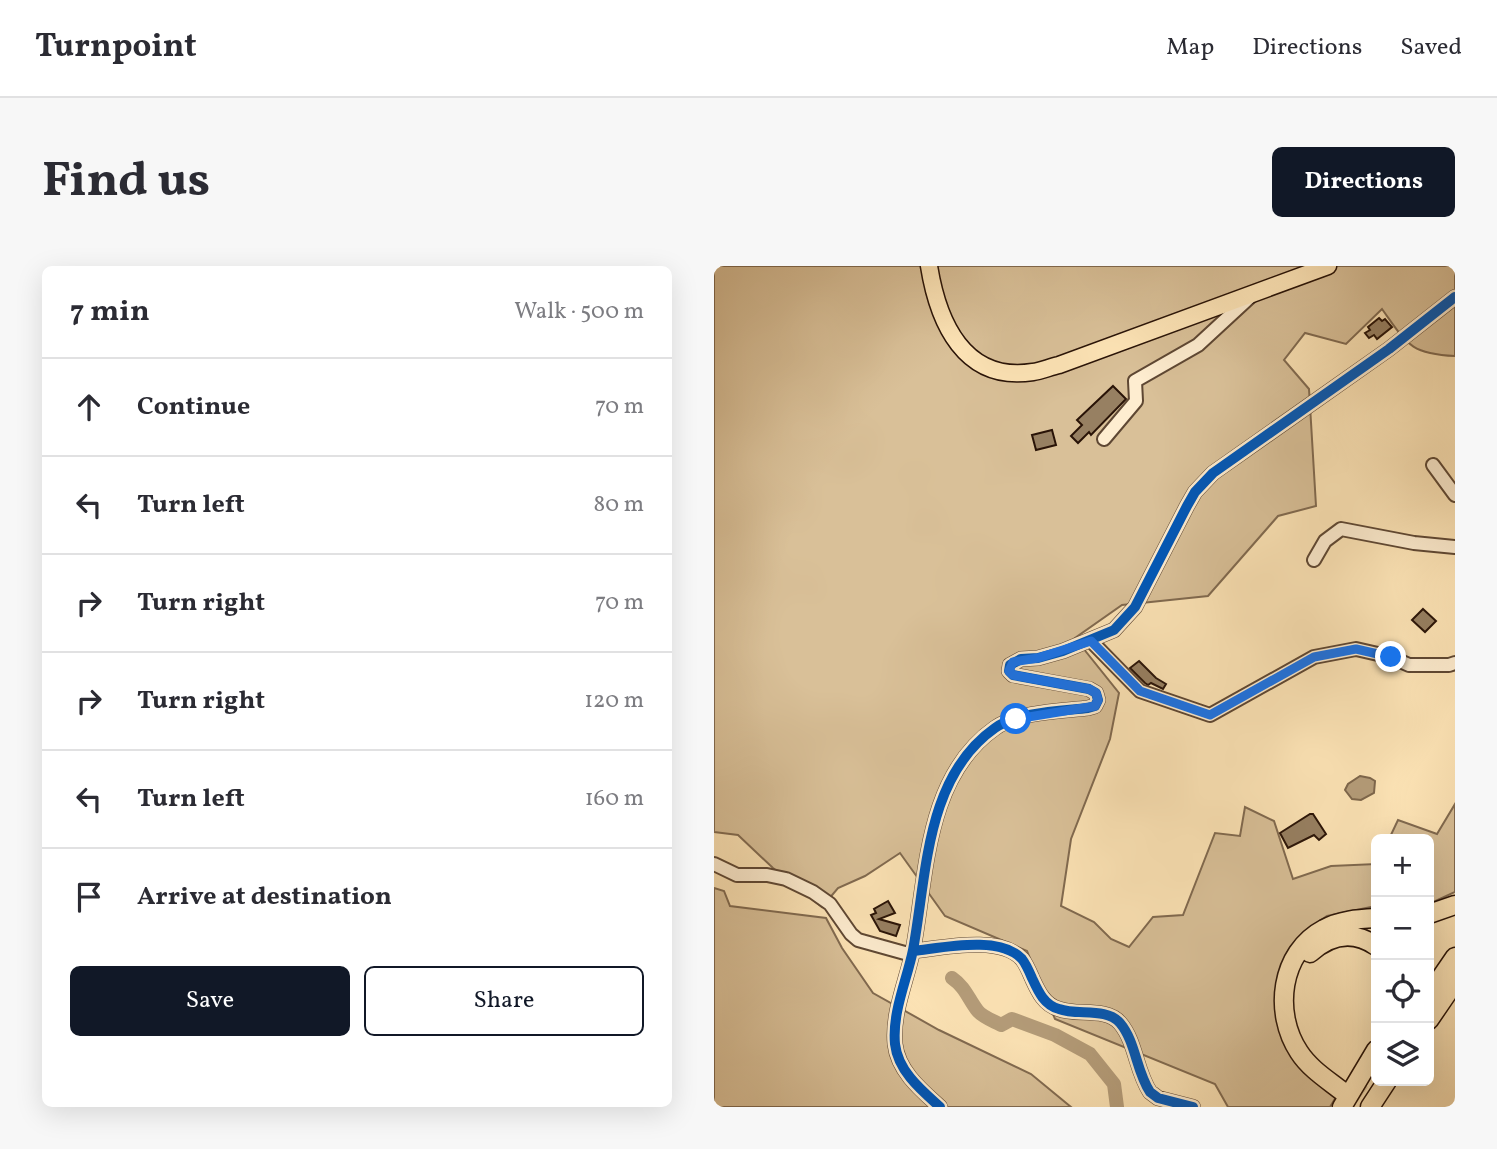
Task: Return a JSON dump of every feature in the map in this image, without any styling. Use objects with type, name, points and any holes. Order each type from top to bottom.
[{"type":"highway","points":[[1434,912],[1455,905]]},
{"type":"highway","points":[[1347,1098],[1308,1063],[1291,1038],[1284,1012],[1285,986],[1287,975],[1298,953],[1321,930],[1348,920],[1371,918]]},
{"type":"highway","points":[[1347,1098],[1302,1040],[1295,1021],[1293,993],[1303,962],[1326,941],[1352,936],[1371,944]]},
{"type":"highway","points":[[1434,988],[1455,957]]},
{"type":"highway","points":[[1434,1013],[1455,982]]},
{"type":"highway","points":[[1347,1098],[1371,1058]]},
{"type":"highway","points":[[1347,1098],[1371,1077]]},
{"type":"highway","points":[[1370,1107],[1384,1086]]},
{"type":"main road","points":[[929,266],[944,321],[957,345],[968,356],[1000,372],[1032,372],[1059,365],[1328,266]]},
{"type":"street","points":[[1104,439],[1136,401],[1135,381],[1198,345],[1256,292]]},
{"type":"street","points":[[940,1107],[914,1083],[900,1062],[895,1044],[896,1022],[912,953],[928,850],[939,805],[972,750],[996,727],[1016,719],[1088,708],[1095,706],[1098,700],[1096,693],[1089,689],[1013,675],[1009,671],[1010,665],[1021,659],[1038,658],[1091,641],[1114,630],[1130,613],[1195,492],[1213,473],[1389,349],[1455,297]]},
{"type":"street","points":[[1433,465],[1455,495]]},
{"type":"street","points":[[1314,560],[1325,541],[1341,529],[1455,547]]},
{"type":"street","points":[[1091,641],[1140,691],[1210,715],[1314,657],[1356,649],[1391,657],[1409,665],[1449,666],[1455,663]]},
{"type":"street","points":[[714,864],[737,875],[767,875],[804,887],[830,904],[858,940],[912,953],[981,945],[1011,950],[1027,967],[1044,1000],[1056,1009],[1104,1015],[1119,1022],[1150,1092],[1158,1098],[1193,1107]]},
{"type":"shaded area","points":[[714,266],[1455,266],[1455,356],[1428,353],[1411,345],[1382,309],[1346,344],[1305,333],[1284,360],[1309,389],[1316,506],[1278,516],[1208,596],[1122,605],[1075,638],[1119,693],[1110,739],[1071,839],[1061,906],[1094,922],[1111,939],[1129,947],[1153,917],[1183,915],[1215,833],[1240,836],[1245,807],[1274,821],[1293,879],[1331,866],[1371,864],[1371,907],[1327,916],[1311,927],[1289,949],[1284,961],[1277,1003],[1336,1097],[1330,1107],[1228,1107],[1215,1084],[1055,1019],[1027,951],[945,916],[900,853],[865,876],[838,888],[822,907],[773,868],[738,835],[714,832]]},
{"type":"shaded area","points":[[1360,776],[1375,781],[1374,793],[1361,800],[1352,799],[1345,790],[1348,784]]},
{"type":"shaded area","points":[[1455,804],[1455,892],[1434,902],[1434,834],[1391,834],[1398,820],[1437,834]]},
{"type":"shaded area","points":[[714,888],[724,891],[730,906],[826,918],[842,948],[873,993],[939,1030],[1031,1074],[1071,1107],[714,1107]]},
{"type":"building","points":[[1379,318],[1382,321],[1385,319],[1392,327],[1377,339],[1374,335],[1369,338],[1365,333],[1370,330],[1368,327]]},
{"type":"building","points":[[1113,386],[1126,399],[1091,435],[1089,432],[1078,443],[1071,436],[1082,425],[1077,420]]},
{"type":"building","points":[[1052,430],[1056,445],[1036,450],[1032,435]]},
{"type":"building","points":[[1423,609],[1436,621],[1425,632],[1412,620]]},
{"type":"building","points":[[1139,661],[1166,684],[1163,689],[1151,683],[1148,685],[1130,668]]},
{"type":"building","points":[[1313,814],[1326,834],[1319,840],[1314,835],[1288,848],[1280,833]]},
{"type":"building","points":[[888,901],[895,913],[879,919],[900,925],[896,936],[880,931],[871,915],[876,913],[874,909]]},
{"type":"waterway","points":[[952,978],[979,1012],[988,1019],[1001,1025],[1012,1019],[1055,1035],[1090,1054],[1114,1084],[1117,1107]]},
{"type":"tunnel","points":[[1348,1084],[1381,1107]]},
{"type":"cycle path","points":[[940,1107],[918,1087],[901,1063],[895,1044],[895,1032],[898,1008],[913,950],[933,829],[942,800],[955,773],[972,749],[995,728],[1027,715],[1088,708],[1095,706],[1098,700],[1096,693],[1089,689],[1013,675],[1009,671],[1010,665],[1021,659],[1038,658],[1063,651],[1114,630],[1135,607],[1195,492],[1213,473],[1389,349],[1455,297]]},
{"type":"cycle path","points":[[913,951],[985,945],[1012,952],[1022,959],[1039,992],[1049,1004],[1066,1011],[1107,1015],[1120,1023],[1150,1092],[1158,1098],[1193,1107]]},
{"type":"route","points":[[1016,719],[1095,706],[1098,700],[1096,693],[1089,689],[1013,675],[1009,671],[1010,665],[1021,659],[1038,658],[1091,641],[1140,691],[1210,715],[1314,657],[1356,649],[1391,657]]}]
